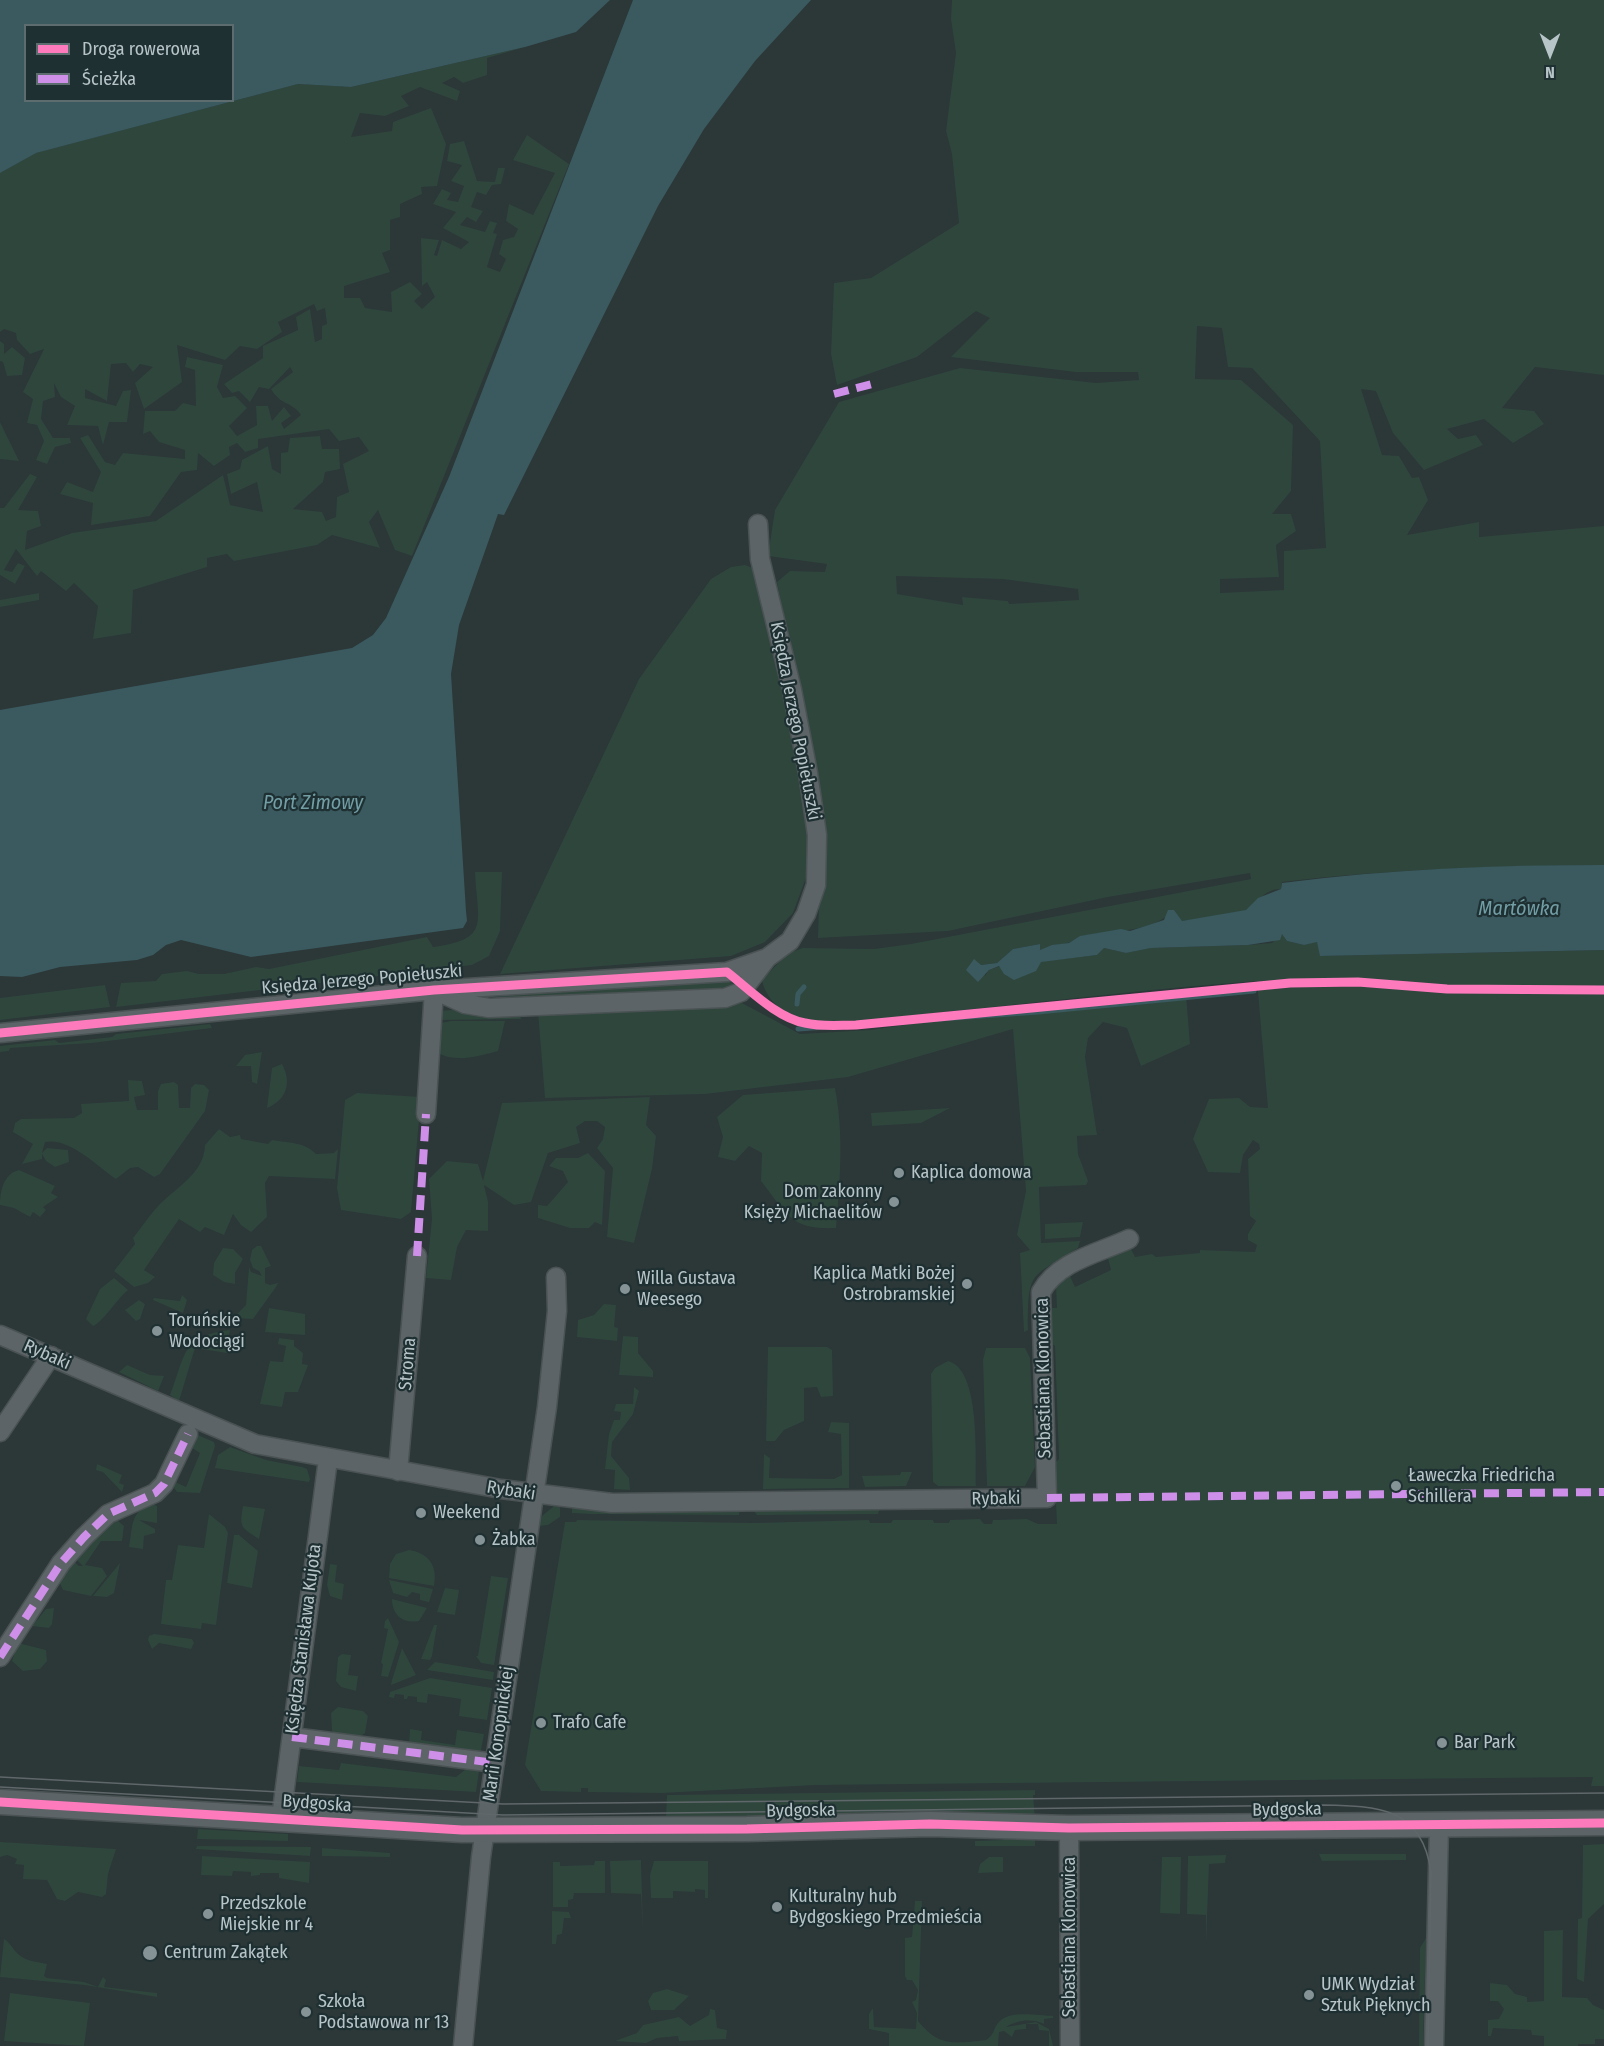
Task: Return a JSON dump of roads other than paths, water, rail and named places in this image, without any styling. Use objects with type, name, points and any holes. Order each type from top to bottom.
[{"type":"street","name":"Księdza Jerzego Popiełuszki","points":[[0,1033],[434,990],[727,972],[767,958],[790,941],[806,914],[816,885],[817,836],[792,690],[760,559],[758,524]]},
{"type":"street","points":[[426,1114],[434,990],[465,1004],[489,1008],[725,998],[741,992],[767,958]]},
{"type":"street","name":"Sebastiana Klonowica","points":[[1047,1498],[1041,1292],[1049,1278],[1061,1269],[1129,1239]]},
{"type":"street","name":"Stroma","points":[[398,1471],[417,1256]]},
{"type":"street","name":"Marii Konopnickiej","points":[[463,2046],[485,1829],[535,1495],[557,1311],[556,1277]]},
{"type":"street","name":"Rybaki","points":[[0,1335],[238,1438],[328,1459],[535,1495],[612,1503],[1047,1498]]},
{"type":"street","points":[[0,1432],[51,1356]]},
{"type":"street","points":[[0,1657],[40,1599],[61,1563],[84,1537],[108,1514],[155,1493],[165,1484],[188,1434]]},
{"type":"street","name":"Księdza Stanisława Kujota","points":[[281,1818],[328,1459]]},
{"type":"street","points":[[292,1737],[495,1763]]},
{"type":"street","name":"Bydgoska","points":[[0,1802],[485,1829],[747,1829],[930,1824],[1069,1828],[1604,1823]]},
{"type":"street","points":[[1434,2046],[1439,1824]]},
{"type":"street","name":"Sebastiana Klonowica","points":[[1069,1828],[1070,2046]]},
{"type":"water","points":[[0,0],[610,0],[576,32],[525,47],[351,87],[298,84],[234,101],[234,24],[24,24],[24,102],[230,102],[36,153],[0,173]]},
{"type":"water","name":"Port Zimowy","points":[[633,0],[811,0],[755,61],[704,129],[658,206],[504,515],[498,514],[459,625],[451,674],[467,921],[463,928],[251,957],[181,940],[166,945],[153,955],[137,960],[60,967],[22,977],[0,976],[0,710],[352,648],[373,635],[386,618],[449,477]]},
{"type":"water","name":"Martówka","points":[[1604,865],[1604,950],[1320,956],[1317,942],[1304,945],[1287,941],[1282,934],[1280,940],[1248,945],[1151,948],[1126,953],[1104,948],[1097,955],[1041,962],[1036,971],[1014,980],[1004,974],[999,966],[989,970],[978,982],[966,970],[974,959],[981,965],[997,963],[1013,949],[1040,944],[1040,950],[1052,945],[1069,943],[1080,936],[1121,929],[1130,931],[1164,920],[1168,910],[1174,910],[1182,921],[1246,910],[1258,898],[1281,889],[1282,883],[1362,874],[1443,869]]},
{"type":"waterway","points":[[797,1004],[798,994],[804,987]]},
{"type":"waterway","points":[[798,1029],[1038,1012],[1254,991]]},
{"type":"tram line","points":[[0,1777],[503,1804],[1604,1793]]},
{"type":"tram line","points":[[0,1787],[503,1815],[1323,1805],[1379,1810],[1394,1814],[1407,1822],[1418,1834],[1426,1850],[1431,1872],[1428,2046]]},
{"type":"place","name":"Kaplica domowa","points":[[899,1173]]},
{"type":"place","name":"Dom zakonny Księży Michaelitów","points":[[894,1202]]},
{"type":"place","name":"Kaplica Matki Bożej Ostrobramskiej","points":[[967,1284]]},
{"type":"place","name":"Willa Gustava Weesego","points":[[625,1289]]},
{"type":"place","name":"Toruńskie Wodociągi","points":[[157,1331]]},
{"type":"place","name":"Ławeczka Friedricha Schillera","points":[[1396,1486]]},
{"type":"place","name":"Weekend","points":[[421,1513]]},
{"type":"place","name":"Żabka","points":[[480,1540]]},
{"type":"place","name":"Trafo Cafe","points":[[541,1723]]},
{"type":"place","name":"Bar Park","points":[[1442,1743]]},
{"type":"place","name":"Kulturalny hub Bydgoskiego Przedmieścia","points":[[777,1907]]},
{"type":"place","name":"Przedszkole Miejskie nr 4","points":[[208,1914]]},
{"type":"place","name":"Centrum Zakątek","points":[[150,1953]]},
{"type":"place","name":"UMK Wydział Sztuk Pięknych","points":[[1309,1995]]},
{"type":"place","name":"Szkoła Podstawowa nr 13","points":[[306,2012]]}]
